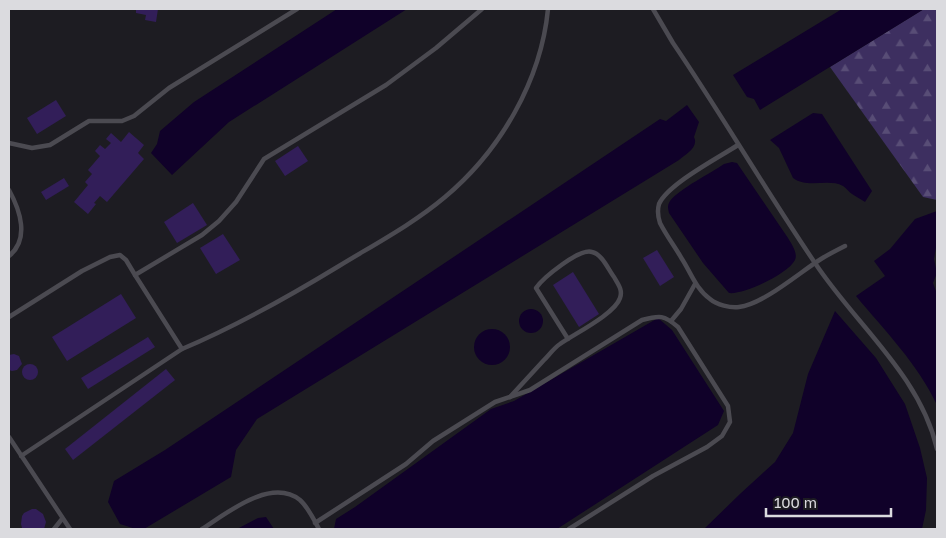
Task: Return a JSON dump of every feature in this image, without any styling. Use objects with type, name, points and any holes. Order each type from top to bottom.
[{"type":"lane","points":[[9,143],[32,148],[50,145],[90,121],[122,121],[134,116],[169,88],[297,9]]},
{"type":"lane","points":[[135,275],[202,235],[219,221],[236,202],[264,159],[386,85],[436,48],[482,9]]},
{"type":"lane","points":[[21,456],[182,349],[214,336],[307,286],[400,229],[443,199],[479,165],[493,147],[520,102],[531,79],[547,20],[548,9]]},
{"type":"lane","points":[[653,9],[815,264],[910,386],[930,426],[937,449]]},
{"type":"lane","points":[[738,145],[679,183],[660,203],[657,212],[660,223],[684,261],[695,284],[711,300],[727,306],[740,307],[751,304],[845,246]]},
{"type":"lane","points":[[9,256],[19,244],[21,234],[21,220],[10,193]]},
{"type":"lane","points":[[509,397],[558,346],[612,309],[620,299],[621,290],[603,260],[598,254],[592,252],[586,252],[551,272],[536,288],[568,339]]},
{"type":"lane","points":[[9,317],[82,271],[110,257],[120,255],[126,260],[182,349]]},
{"type":"lane","points":[[671,321],[695,284]]},
{"type":"lane","points":[[315,523],[406,464],[433,441],[495,402],[530,390],[642,320],[658,316],[668,318],[678,327],[728,406],[730,422],[722,436],[707,446],[654,476],[569,529]]},
{"type":"lane","points":[[9,437],[70,529]]},
{"type":"lane","points":[[202,529],[238,506],[272,492],[288,493],[301,501],[319,529]]},
{"type":"lane","points":[[54,529],[62,519]]},
{"type":"green space","points":[[924,9],[937,9],[937,200],[923,197],[830,67]]},
{"type":"shaded area","points":[[337,9],[407,9],[229,122],[172,175],[151,153],[157,144],[160,131],[194,102]]},
{"type":"shaded area","points":[[842,9],[924,9],[760,110],[754,99],[747,97],[733,75]]},
{"type":"shaded area","points":[[687,105],[699,122],[694,137],[695,144],[679,160],[257,419],[236,450],[231,477],[144,529],[136,529],[120,524],[108,502],[114,481],[165,450],[660,119],[666,121]]},
{"type":"shaded area","points":[[813,113],[822,114],[872,191],[865,202],[843,186],[837,184],[805,183],[793,178],[779,148],[770,140]]},
{"type":"shaded area","points":[[737,163],[788,238],[796,255],[791,266],[775,277],[736,293],[729,293],[703,263],[669,213],[668,207],[670,201],[680,191],[724,164]]},
{"type":"shaded area","points":[[937,211],[937,242],[934,259],[937,273],[933,283],[937,294],[937,405],[910,361],[856,296],[885,276],[874,261],[890,249],[915,219]]},
{"type":"shaded area","points":[[531,309],[540,312],[543,321],[540,330],[531,333],[522,330],[519,321],[522,312]]},
{"type":"shaded area","points":[[835,311],[876,358],[905,404],[920,448],[927,478],[926,510],[922,529],[704,529],[775,462],[793,433],[808,374]]},
{"type":"shaded area","points":[[658,318],[672,330],[724,411],[718,425],[557,529],[334,529],[336,519],[491,409],[514,401]]},
{"type":"shaded area","points":[[492,329],[499,330],[505,334],[509,340],[509,354],[505,360],[499,364],[492,365],[485,364],[479,360],[475,354],[474,347],[475,340],[479,334],[485,330]]},
{"type":"shaded area","points":[[266,517],[274,529],[237,529],[258,518]]},
{"type":"building","points":[[136,9],[158,9],[156,22],[145,20],[146,15],[136,13]]},
{"type":"building","points":[[56,100],[66,116],[37,134],[27,118]]},
{"type":"building","points":[[129,132],[144,145],[138,153],[144,159],[107,202],[100,196],[88,214],[74,202],[88,185],[85,182],[92,174],[88,170],[100,156],[95,151],[100,145],[105,149],[111,143],[106,139],[111,133],[121,142]]},
{"type":"building","points":[[298,146],[308,161],[285,176],[275,161]]},
{"type":"building","points":[[64,178],[69,186],[46,200],[41,192]]},
{"type":"building","points":[[193,203],[207,225],[177,243],[164,222]]},
{"type":"building","points":[[223,234],[240,260],[216,274],[200,248]]},
{"type":"building","points":[[657,250],[674,277],[660,286],[643,258]]},
{"type":"building","points":[[573,272],[599,314],[579,327],[553,285]]},
{"type":"building","points":[[121,294],[136,318],[67,361],[52,337]]},
{"type":"building","points":[[148,337],[155,347],[88,389],[81,378]]},
{"type":"building","points":[[9,355],[19,356],[22,364],[17,370],[12,371],[9,370]]},
{"type":"building","points":[[27,364],[33,364],[38,369],[36,378],[27,380],[22,375],[22,369]]},
{"type":"building","points":[[166,369],[175,380],[73,460],[65,449]]},
{"type":"building","points":[[32,509],[36,509],[43,514],[46,522],[44,529],[22,528],[22,516]]}]
